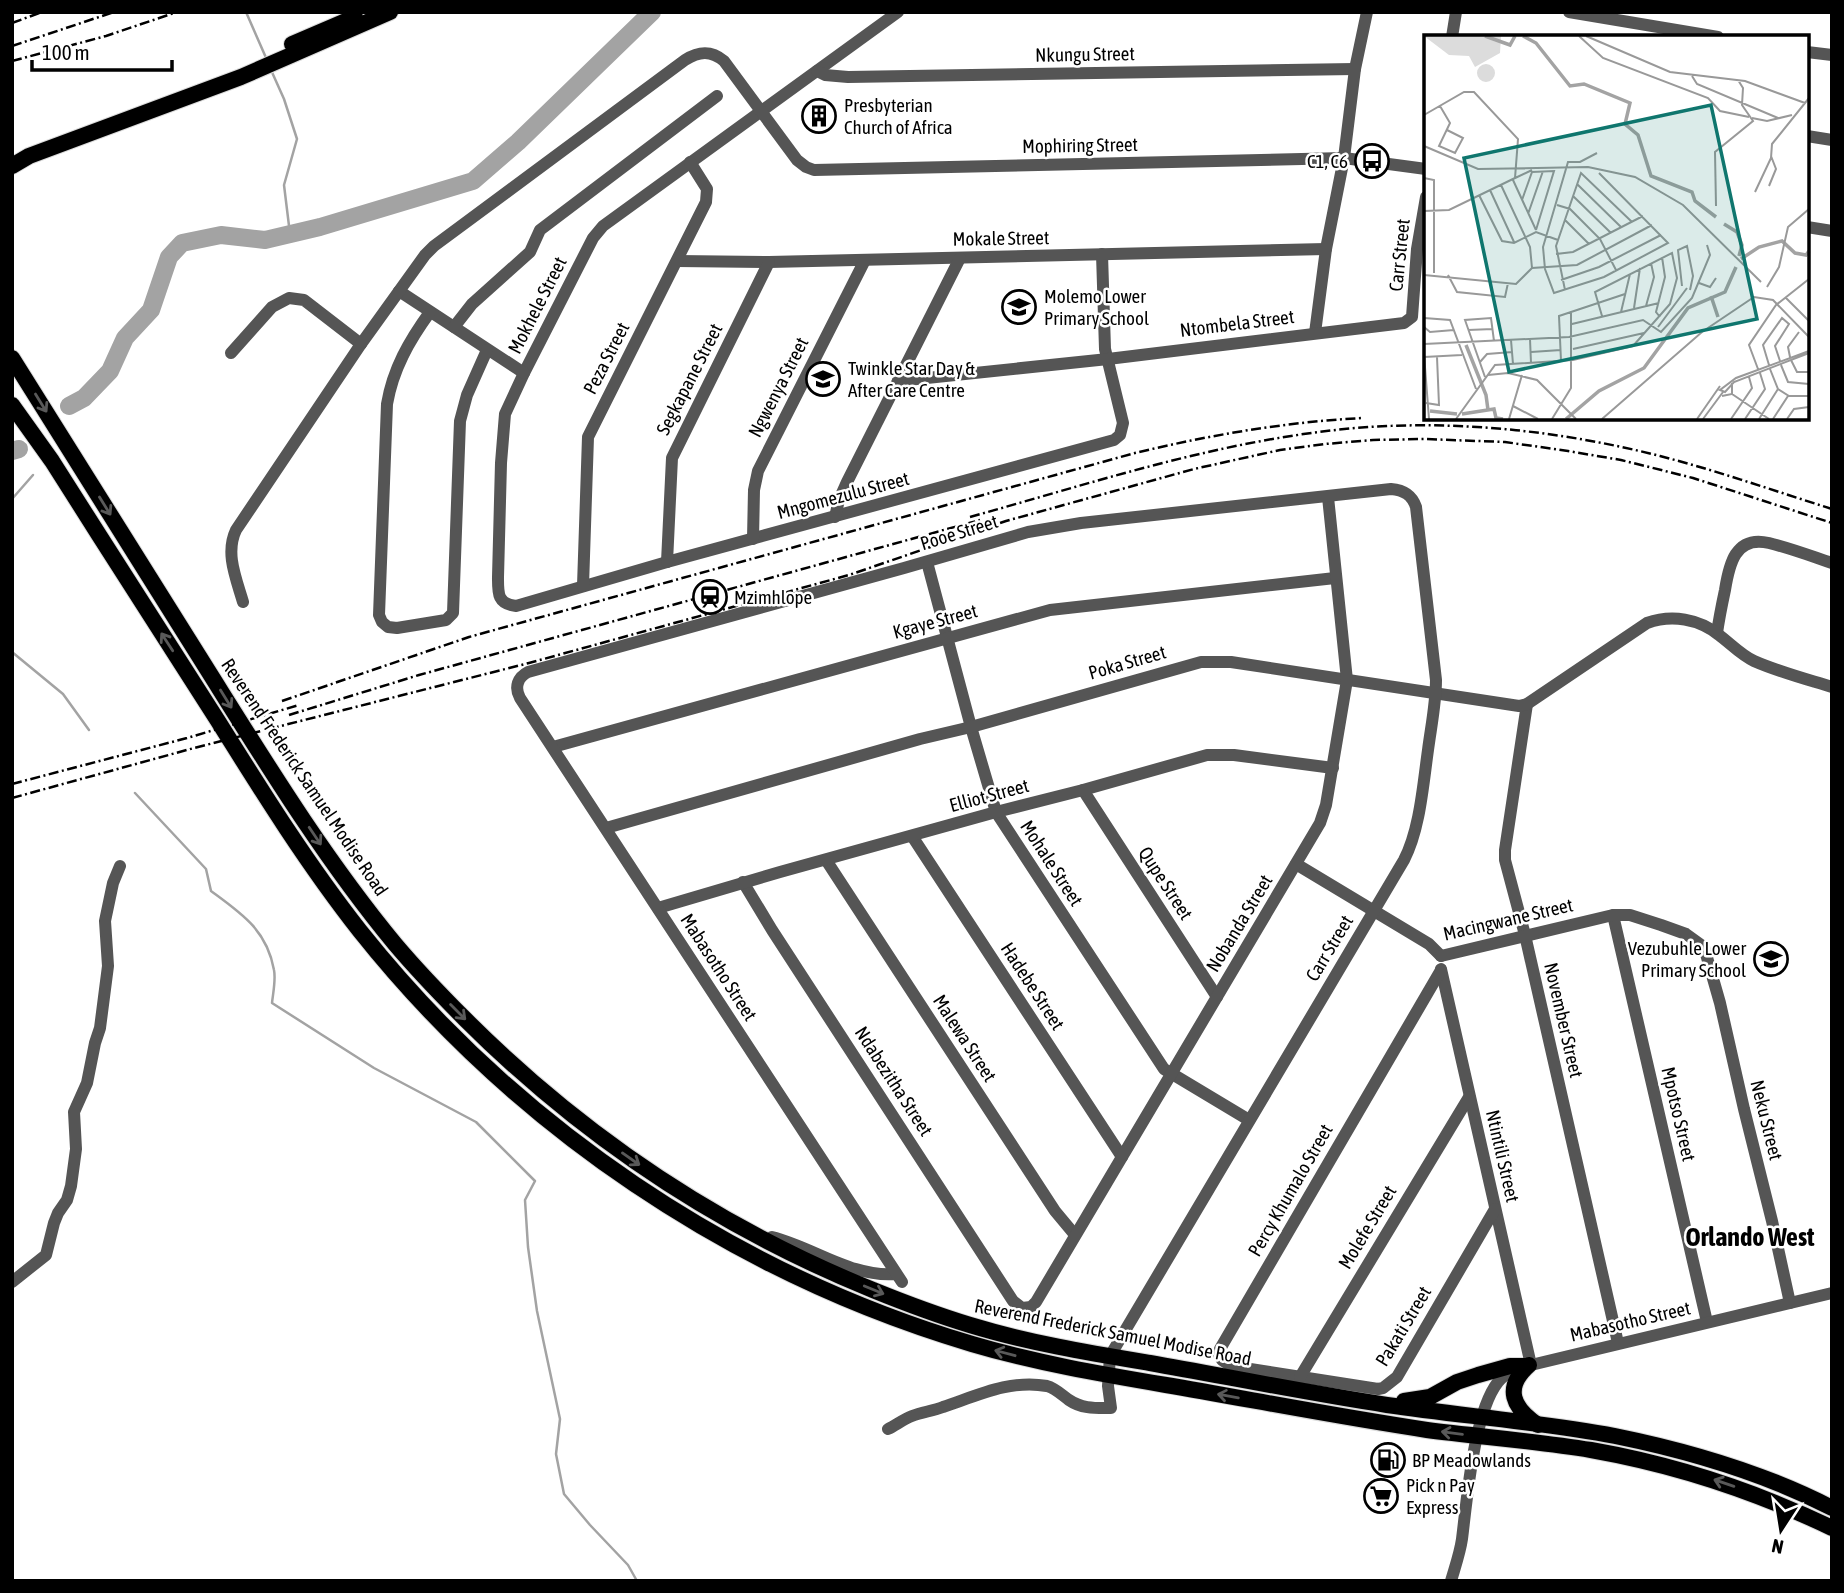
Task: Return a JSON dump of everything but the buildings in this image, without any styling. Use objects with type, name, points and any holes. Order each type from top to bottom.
[{"type":"main road","points":[[292,50],[367,12]]},
{"type":"main road","points":[[12,166],[29,156],[390,12]]},
{"type":"main road","points":[[12,154],[239,73]]},
{"type":"main road","name":"Reverend Frederick Samuel Modise Road","points":[[12,358],[277,779],[341,875],[398,947],[443,997],[524,1076],[574,1116],[689,1198],[751,1233],[833,1273],[977,1327],[1110,1356],[1381,1404],[1594,1432],[1673,1449],[1752,1474],[1832,1508]]},
{"type":"main road","name":"Reverend Frederick Samuel Modise Road","points":[[12,404],[52,461],[284,824],[364,936],[453,1035],[514,1092],[575,1142],[654,1198],[777,1267],[855,1303],[974,1345],[1108,1376],[1420,1429],[1593,1450],[1698,1474],[1768,1499],[1832,1528]]},
{"type":"main road","points":[[1381,1404],[1424,1399],[1471,1377],[1510,1366],[1529,1365]]},
{"type":"main road","points":[[1529,1365],[1519,1375],[1514,1396],[1517,1407],[1538,1425]]},
{"type":"street","name":"Mokhele Street","points":[[501,600],[498,589],[501,463],[508,406],[598,231],[898,12]]},
{"type":"street","points":[[1315,333],[1326,249],[1344,158],[1355,69],[1367,12]]},
{"type":"street","points":[[1451,35],[1456,12]]},
{"type":"street","points":[[1569,12],[1696,35]]},
{"type":"street","name":"Mophiring Street","points":[[243,602],[230,552],[234,534],[425,255],[696,53],[710,53],[721,58],[797,160],[814,170],[1344,158],[1424,169]]},
{"type":"street","points":[[1809,55],[1832,55]]},
{"type":"street","name":"Nkungu Street","points":[[817,71],[836,77],[904,77],[1355,69]]},
{"type":"street","points":[[454,327],[472,304],[530,252],[540,230],[717,96]]},
{"type":"street","points":[[1809,136],[1832,140]]},
{"type":"street","name":"Peza Street","points":[[583,586],[588,437],[704,207],[707,189],[690,162]]},
{"type":"street","name":"Carr Street","points":[[1412,317],[1417,249],[1424,209]]},
{"type":"street","points":[[1809,227],[1832,231]]},
{"type":"street","name":"Mokale Street","points":[[677,261],[769,262],[1326,249]]},
{"type":"street","points":[[1102,254],[1105,349],[1108,359]]},
{"type":"street","points":[[835,517],[847,482],[960,258]]},
{"type":"street","name":"Ngwenya Street","points":[[753,540],[754,491],[758,471],[865,260]]},
{"type":"street","name":"Segkapane Street","points":[[667,562],[672,458],[769,262]]},
{"type":"street","points":[[399,291],[524,373]]},
{"type":"street","points":[[231,353],[272,307],[293,298],[304,300],[361,345]]},
{"type":"street","points":[[430,312],[400,359],[387,404],[379,615],[388,627],[446,620],[453,613],[460,421],[467,395],[486,350]]},
{"type":"street","name":"Ntombela Street","points":[[898,381],[1404,323],[1412,317]]},
{"type":"street","name":"Mngomezulu Street","points":[[501,600],[516,606],[1114,440],[1122,432],[1122,423],[1108,359]]},
{"type":"street","name":"Pooe Street","points":[[526,673],[928,562],[1012,536],[1061,526],[1391,489],[1404,491],[1412,498]]},
{"type":"street","name":"Nobanda Street","points":[[1013,1301],[1022,1308],[1033,1305],[1320,823],[1333,768],[1347,680],[1328,496]]},
{"type":"street","name":"Carr Street","points":[[888,1429],[912,1416],[991,1390],[1021,1385],[1047,1386],[1082,1406],[1111,1408],[1108,1376],[1110,1356],[1404,860],[1413,835],[1436,680],[1416,507],[1412,498]]},
{"type":"street","points":[[1717,633],[1729,566],[1742,547],[1757,542],[1770,543],[1832,563]]},
{"type":"street","name":"Mohale Street","points":[[928,562],[996,811],[1164,1069],[1249,1120]]},
{"type":"street","name":"Kgaye Street","points":[[553,747],[1061,608],[1335,578]]},
{"type":"street","points":[[1527,704],[1647,622],[1663,618],[1687,620],[1706,627],[1752,660],[1832,687]]},
{"type":"street","name":"Poka Street","points":[[606,828],[1201,663],[1230,662],[1512,706],[1527,704]]},
{"type":"street","name":"Mabasotho Street","points":[[526,673],[519,682],[517,693],[899,1278],[833,1261],[776,1237],[751,1233]]},
{"type":"street","name":"November Street","points":[[1527,704],[1505,850],[1507,871],[1525,935],[1618,1343]]},
{"type":"street","name":"Elliot Street","points":[[658,908],[996,811],[1207,755],[1234,755],[1333,768]]},
{"type":"street","name":"Qupe Street","points":[[1083,790],[1217,997]]},
{"type":"street","name":"Hadebe Street","points":[[912,836],[1122,1157]]},
{"type":"street","name":"Malewa Street","points":[[826,860],[1055,1211],[1075,1236]]},
{"type":"street","name":"Macingwane Street","points":[[1296,864],[1429,944],[1441,956],[1613,915],[1630,915],[1661,925],[1686,934],[1704,947]]},
{"type":"street","points":[[12,1282],[46,1255],[54,1223],[67,1200],[71,1186],[76,1149],[74,1112],[87,1083],[100,1028],[108,966],[104,921],[120,866]]},
{"type":"street","name":"Ndabezitha Street","points":[[743,882],[1013,1301]]},
{"type":"street","name":"Mpotso Street","points":[[1613,915],[1707,1322]]},
{"type":"street","name":"Neku Street","points":[[1704,947],[1720,1003],[1790,1303]]},
{"type":"street","name":"Ntintili Street","points":[[1441,956],[1441,970],[1529,1365]]},
{"type":"street","name":"Percy Khumalo Street","points":[[1300,1377],[1231,1366],[1222,1360],[1220,1349],[1441,970]]},
{"type":"street","name":"Molefe Street","points":[[1300,1377],[1469,1097]]},
{"type":"street","name":"Pakati Street","points":[[1300,1377],[1378,1389],[1393,1381],[1495,1209]]},
{"type":"street","name":"Mabasotho Street","points":[[1451,1581],[1461,1541],[1482,1418],[1492,1392],[1506,1373],[1618,1343],[1832,1293]]},
{"type":"waterway","points":[[246,12],[267,60]]},
{"type":"waterway","points":[[69,406],[84,398],[110,371],[125,338],[151,310],[169,257],[182,243],[221,235],[265,240],[320,227],[473,181],[518,142],[652,12]]},
{"type":"waterway","points":[[271,70],[297,139],[284,185],[290,234]]},
{"type":"waterway","points":[[12,451],[19,449]]},
{"type":"waterway","points":[[12,499],[33,475]]},
{"type":"waterway","points":[[12,652],[63,694],[89,730]]},
{"type":"waterway","points":[[135,793],[206,869],[211,891],[242,915],[259,933],[271,956],[274,970],[272,1003],[374,1068],[476,1122],[535,1181],[525,1200],[528,1247],[537,1311],[560,1419],[556,1454],[564,1494],[628,1565],[637,1581]]},
{"type":"railway","points":[[12,23],[42,12]]},
{"type":"railway","points":[[12,46],[114,12]]},
{"type":"railway","points":[[12,61],[106,36],[177,12]]},
{"type":"railway","points":[[282,701],[469,637],[1135,453],[1248,430],[1363,418]]},
{"type":"railway","points":[[970,517],[1143,468],[1230,447],[1319,432],[1404,425],[1533,432],[1618,446],[1703,468],[1832,509]]},
{"type":"railway","points":[[12,798],[194,748],[529,663],[849,575],[1006,521],[1194,469],[1280,450],[1373,440],[1505,442],[1621,460],[1693,478],[1832,523]]},
{"type":"railway","points":[[289,715],[419,675],[980,520]]},
{"type":"railway","points":[[12,784],[299,705]]},
{"type":"place","name":"Presbyterian Church of Africa","points":[[819,116]]},
{"type":"place","name":"C1, C6","points":[[1372,161]]},
{"type":"place","name":"Molemo Lower Primary School","points":[[1019,307]]},
{"type":"place","name":"Twinkle Star Day & After Care Centre","points":[[823,379]]},
{"type":"place","name":"Mzimhlope","points":[[710,597]]},
{"type":"place","name":"Vezubuhle Lower Primary School","points":[[1771,959]]},
{"type":"place","name":"BP Meadowlands","points":[[1388,1460]]},
{"type":"place","name":"Pick n Pay Express","points":[[1381,1496]]},
{"type":"district","name":"Orlando West","points":[[1750,1237]]}]
